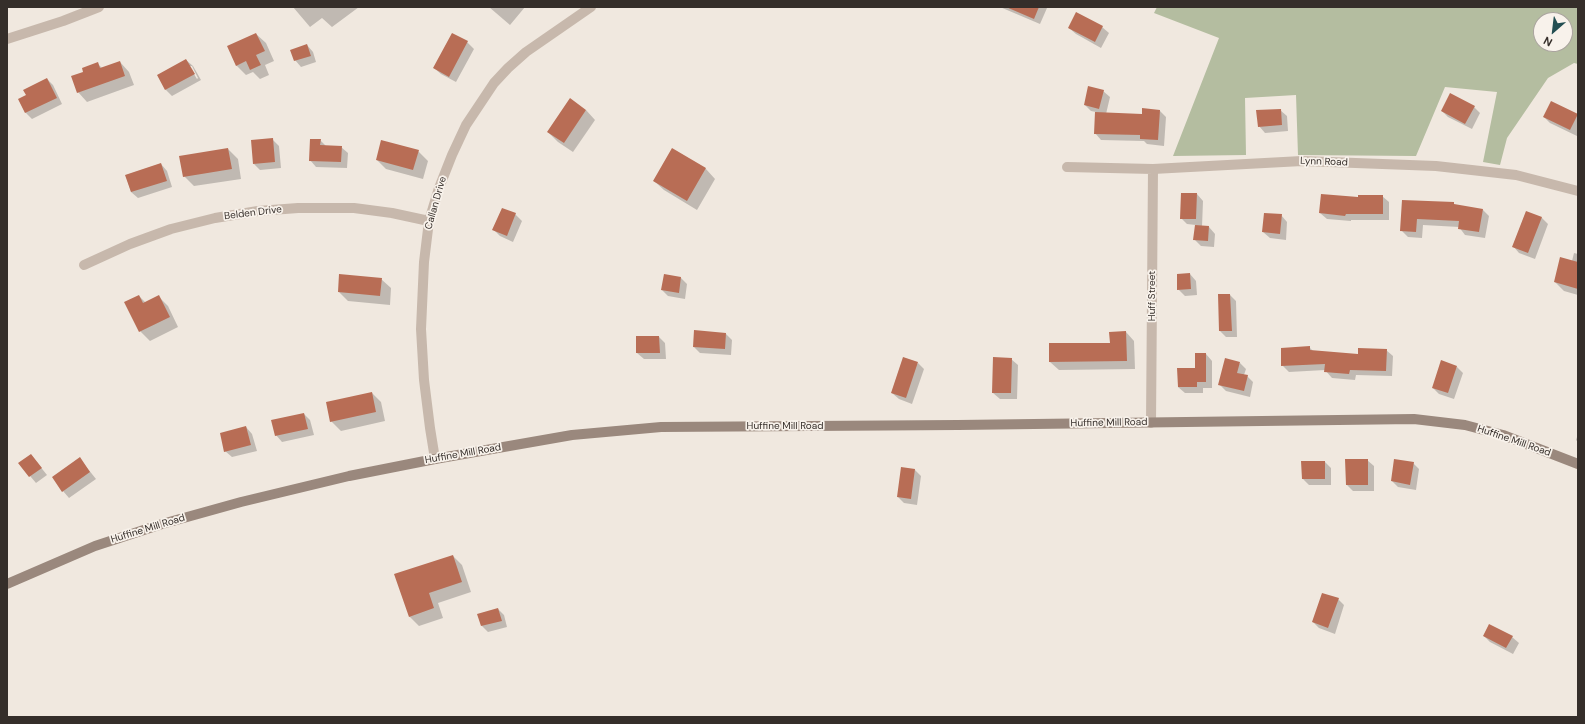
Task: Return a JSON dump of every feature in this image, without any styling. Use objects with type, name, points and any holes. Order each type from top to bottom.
[{"type":"main road","name":"Huffine Mill Road","points":[[7,584],[95,546],[162,524],[242,502],[349,476],[435,458],[572,435],[661,427],[1151,423],[1414,419],[1465,425],[1503,435],[1578,464]]},
{"type":"street","points":[[7,39],[63,21],[99,7]]},
{"type":"street","name":"Callan Drive","points":[[435,458],[424,380],[421,329],[424,262],[430,221],[439,188],[466,125],[494,83],[526,52],[591,7]]},
{"type":"street","name":"Lynn Road","points":[[1067,167],[1152,169],[1302,161],[1436,166],[1516,175],[1578,191]]},
{"type":"street","name":"Huff Street","points":[[1151,423],[1152,169]]},
{"type":"street","name":"Belden Drive","points":[[84,265],[130,244],[171,229],[215,218],[258,211],[298,208],[354,208],[392,213],[430,221]]},
{"type":"green space","points":[[1157,7],[1578,7],[1578,64],[1574,63],[1548,78],[1507,138],[1500,165],[1483,162],[1497,92],[1445,87],[1416,156],[1298,155],[1296,95],[1245,98],[1246,155],[1173,156],[1219,38],[1154,13]]},
{"type":"building","points":[[1006,7],[1039,7],[1034,19]]},
{"type":"building","points":[[1076,12],[1103,26],[1095,42],[1068,28]]},
{"type":"building","points":[[256,33],[265,51],[256,55],[261,65],[250,70],[246,61],[236,66],[227,46]]},
{"type":"building","points":[[452,33],[468,41],[449,77],[433,68]]},
{"type":"building","points":[[307,44],[311,56],[294,61],[290,50]]},
{"type":"building","points":[[186,59],[195,74],[165,90],[157,75]]},
{"type":"building","points":[[120,61],[125,76],[77,93],[71,76],[83,72],[82,68],[98,62],[100,68]]},
{"type":"building","points":[[47,78],[57,98],[25,113],[18,99],[26,95],[23,90]]},
{"type":"building","points":[[1088,86],[1104,90],[1099,109],[1084,105]]},
{"type":"building","points":[[1450,93],[1475,106],[1465,124],[1441,111]]},
{"type":"building","points":[[570,98],[586,110],[564,143],[547,132]]},
{"type":"building","points":[[1551,101],[1578,114],[1570,130],[1543,117]]},
{"type":"building","points":[[1142,108],[1160,110],[1158,140],[1140,139],[1140,135],[1094,134],[1095,112],[1142,114]]},
{"type":"building","points":[[1281,109],[1282,125],[1258,127],[1256,110]]},
{"type":"building","points":[[273,138],[275,162],[253,164],[251,140]]},
{"type":"building","points":[[310,139],[321,139],[320,145],[342,146],[341,162],[309,161]]},
{"type":"building","points":[[381,140],[419,150],[413,170],[376,160]]},
{"type":"building","points":[[228,148],[232,169],[183,177],[179,156]]},
{"type":"building","points":[[672,148],[706,168],[687,201],[653,181]]},
{"type":"building","points":[[161,163],[167,181],[131,192],[125,175]]},
{"type":"building","points":[[1181,193],[1197,193],[1196,219],[1180,219]]},
{"type":"building","points":[[1321,194],[1358,197],[1358,195],[1383,195],[1383,214],[1346,214],[1345,216],[1319,213]]},
{"type":"building","points":[[1402,200],[1454,202],[1454,204],[1483,209],[1479,232],[1458,229],[1459,221],[1417,219],[1416,232],[1400,231]]},
{"type":"building","points":[[502,208],[516,213],[507,236],[492,230]]},
{"type":"building","points":[[1526,211],[1542,217],[1528,253],[1512,247]]},
{"type":"building","points":[[1264,213],[1282,214],[1280,234],[1262,232]]},
{"type":"building","points":[[1195,225],[1209,226],[1208,241],[1193,240]]},
{"type":"building","points":[[1560,257],[1578,262],[1578,289],[1554,282]]},
{"type":"building","points":[[1190,273],[1191,289],[1177,290],[1177,274]]},
{"type":"building","points":[[339,274],[382,278],[380,296],[338,292]]},
{"type":"building","points":[[664,274],[681,277],[679,293],[661,290]]},
{"type":"building","points":[[1218,294],[1230,294],[1232,331],[1219,331]]},
{"type":"building","points":[[139,295],[143,303],[159,295],[170,317],[139,332],[124,302]]},
{"type":"building","points":[[694,330],[726,333],[725,349],[693,347]]},
{"type":"building","points":[[1126,331],[1127,361],[1049,362],[1049,343],[1110,343],[1109,332]]},
{"type":"building","points":[[636,336],[659,336],[660,353],[636,353]]},
{"type":"building","points":[[1310,346],[1310,350],[1358,354],[1358,348],[1387,349],[1386,371],[1350,370],[1349,374],[1324,372],[1325,364],[1281,366],[1281,348]]},
{"type":"building","points":[[1195,353],[1206,353],[1206,382],[1197,382],[1197,387],[1178,387],[1177,368],[1195,368]]},
{"type":"building","points":[[903,357],[918,362],[906,398],[891,393]]},
{"type":"building","points":[[993,357],[1012,358],[1011,393],[992,393]]},
{"type":"building","points":[[1225,358],[1240,362],[1237,373],[1248,375],[1244,391],[1218,385]]},
{"type":"building","points":[[1441,360],[1457,366],[1448,393],[1432,388]]},
{"type":"building","points":[[372,392],[376,412],[330,422],[326,402]]},
{"type":"building","points":[[304,413],[308,429],[275,436],[271,420]]},
{"type":"building","points":[[246,426],[251,445],[224,452],[220,433]]},
{"type":"building","points":[[31,454],[42,468],[29,477],[18,463]]},
{"type":"building","points":[[80,457],[90,472],[62,492],[52,477]]},
{"type":"building","points":[[1345,459],[1368,459],[1368,485],[1346,485]]},
{"type":"building","points":[[1394,459],[1414,462],[1410,485],[1391,481]]},
{"type":"building","points":[[1301,461],[1325,461],[1325,479],[1302,479]]},
{"type":"building","points":[[901,467],[915,469],[911,499],[897,497]]},
{"type":"building","points":[[453,555],[462,582],[429,593],[434,608],[409,617],[394,574]]},
{"type":"building","points":[[1322,593],[1339,598],[1328,628],[1312,622]]},
{"type":"building","points":[[498,608],[502,621],[481,626],[477,614]]},
{"type":"building","points":[[1489,624],[1513,636],[1506,648],[1483,636]]}]
